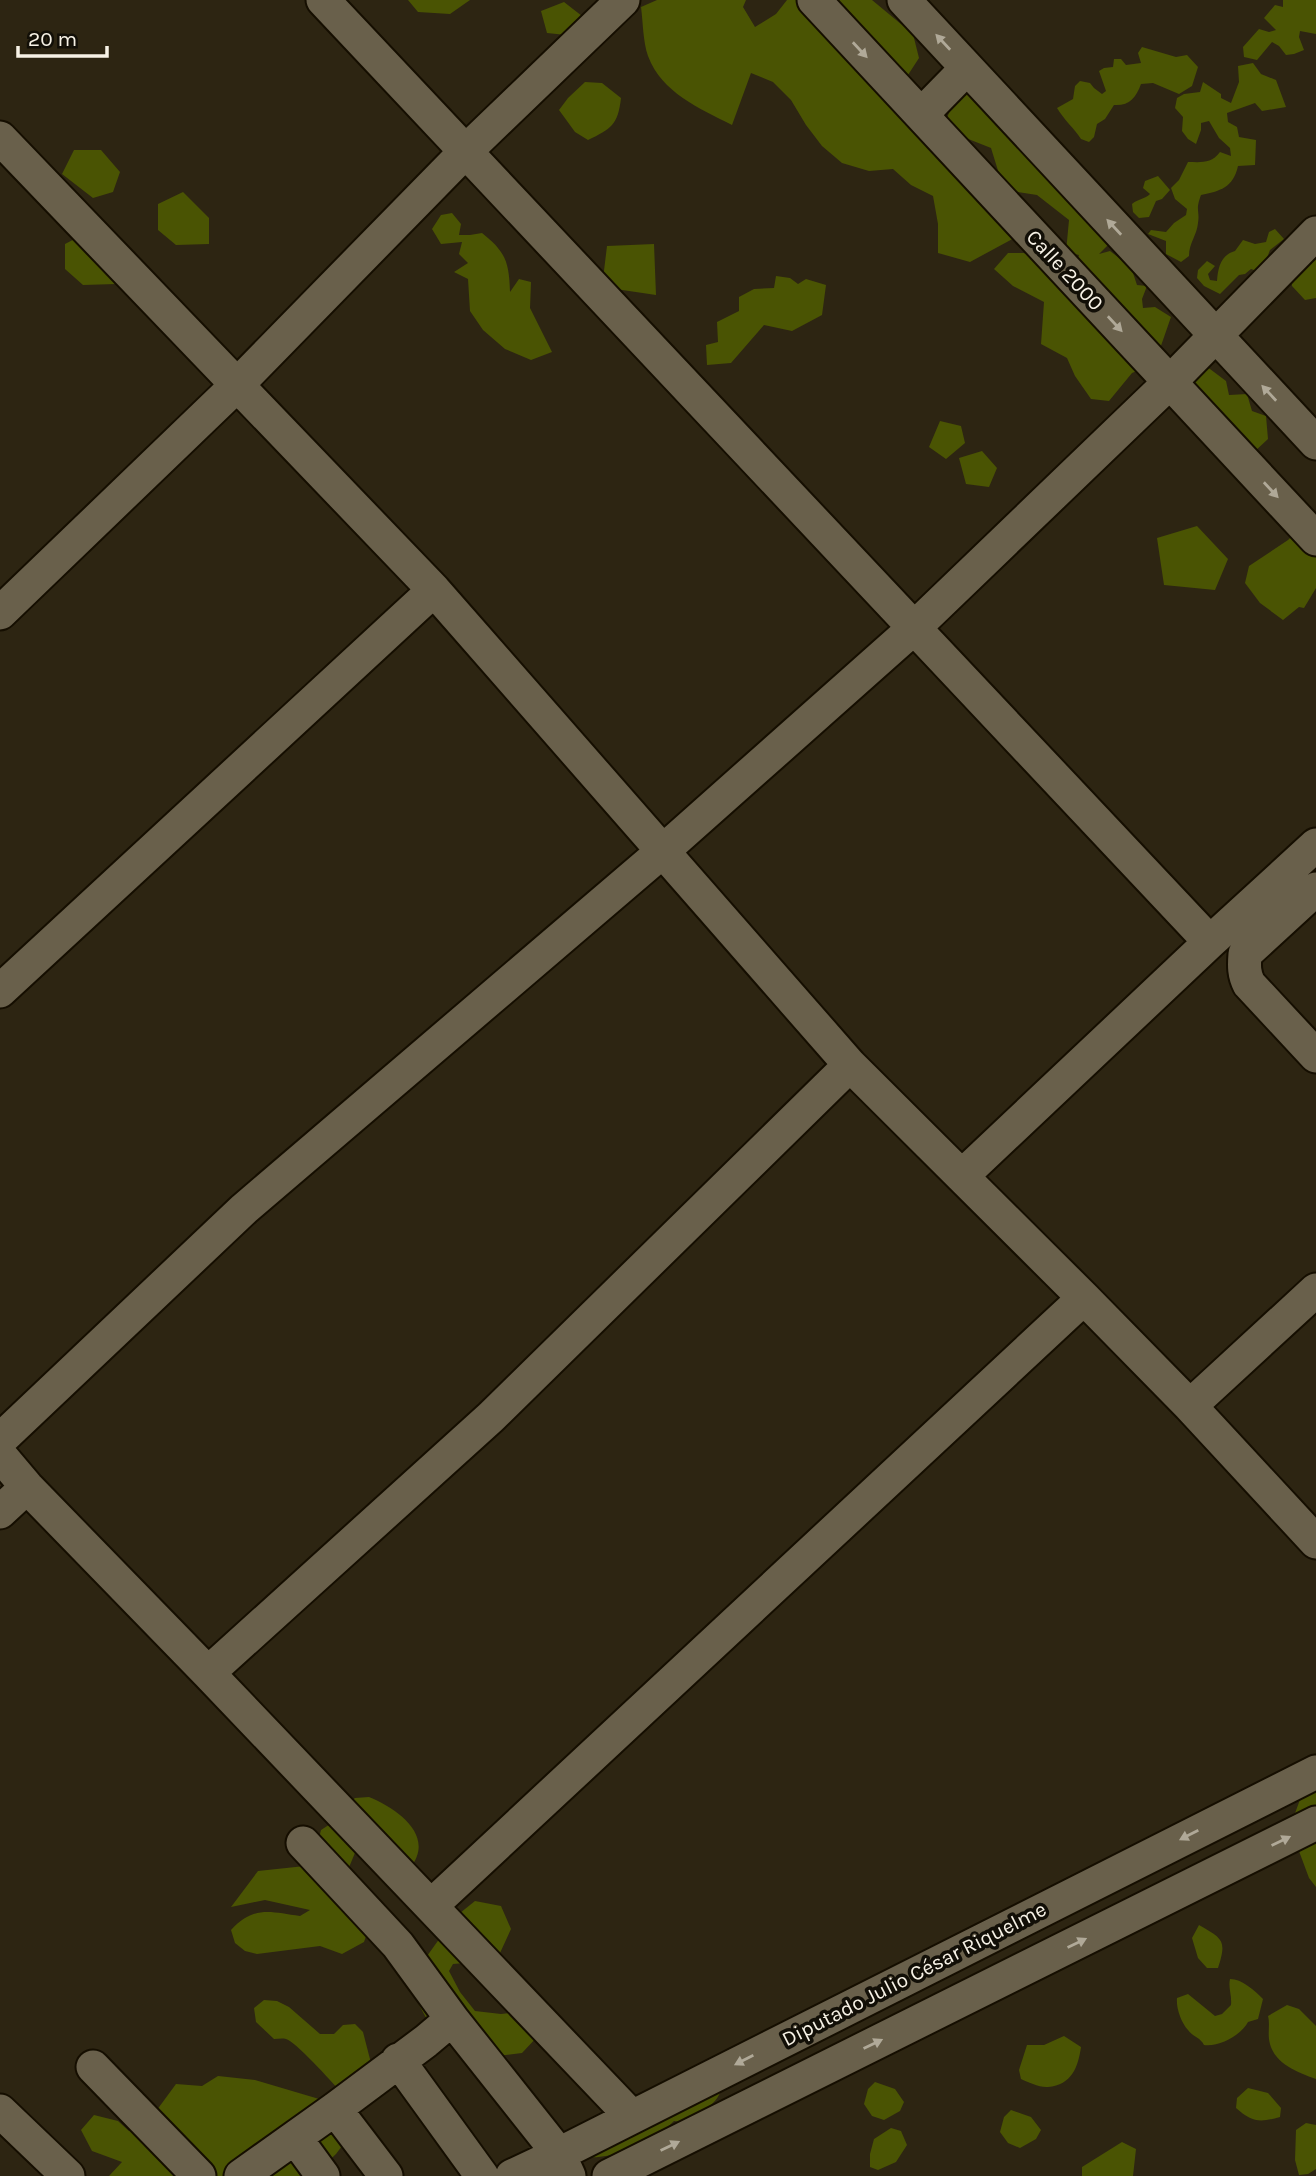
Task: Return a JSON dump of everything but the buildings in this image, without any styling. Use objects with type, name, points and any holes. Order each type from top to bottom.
[{"type":"street","points":[[323,0],[1210,942]]},
{"type":"street","points":[[0,613],[236,386],[466,151],[623,0]]},
{"type":"street","name":"Calle 2000","points":[[814,0],[1316,539]]},
{"type":"street","points":[[904,0],[1316,443]]},
{"type":"street","points":[[921,115],[967,68]]},
{"type":"street","points":[[0,138],[434,590],[850,1065],[1190,1406],[1316,1542]]},
{"type":"street","points":[[0,1440],[244,1209],[663,850],[914,628],[1170,382],[1316,233]]},
{"type":"street","points":[[0,991],[434,590]]},
{"type":"street","points":[[962,1176],[1210,942],[1311,871]]},
{"type":"street","points":[[1311,871],[1245,954],[1244,967],[1249,984],[1316,1056]]},
{"type":"street","points":[[208,1673],[491,1417],[850,1065]]},
{"type":"street","points":[[1190,1406],[1316,1290]]},
{"type":"street","points":[[431,1906],[1084,1298]]},
{"type":"street","points":[[0,1455],[27,1487],[632,2117]]},
{"type":"street","points":[[0,1513],[27,1487]]},
{"type":"street","name":"Diputado Julio César Riquelme","points":[[513,2176],[564,2165],[632,2117],[1316,1772]]},
{"type":"street","name":"Diputado Julio César Riquelme","points":[[609,2176],[1316,1823]]},
{"type":"street","points":[[303,1843],[398,1945],[564,2165]]},
{"type":"street","points":[[241,2176],[296,2139],[452,2019]]},
{"type":"street","points":[[398,2060],[482,2176]]},
{"type":"street","points":[[93,2067],[199,2176]]},
{"type":"street","points":[[335,2109],[386,2176]]},
{"type":"street","points":[[0,2111],[68,2176]]},
{"type":"street","points":[[296,2139],[323,2176]]},
{"type":"green space","points":[[408,0],[470,0],[450,14],[418,12]]},
{"type":"green space","points":[[657,0],[746,0],[743,7],[755,27],[776,14],[787,0],[872,0],[913,34],[919,58],[906,78],[1027,231],[970,262],[938,253],[938,224],[933,196],[911,185],[893,169],[869,171],[842,163],[822,146],[791,100],[773,82],[751,73],[732,125],[683,98],[662,80],[648,56],[641,7]]},
{"type":"green space","points":[[1283,0],[1316,0],[1316,34],[1300,31],[1299,37],[1304,50],[1294,54],[1286,55],[1272,42],[1257,60],[1244,57],[1243,47],[1259,29],[1269,32],[1276,30],[1264,18],[1275,5],[1283,7]]},
{"type":"green space","points":[[564,2],[582,16],[566,35],[547,33],[541,11]]},
{"type":"green space","points":[[1142,47],[1176,57],[1187,55],[1198,67],[1192,86],[1179,94],[1153,83],[1141,84],[1131,100],[1114,105],[1105,119],[1097,124],[1094,137],[1089,142],[1081,139],[1057,108],[1073,99],[1075,86],[1080,81],[1090,83],[1102,94],[1106,91],[1099,71],[1113,67],[1114,59],[1121,59],[1126,65],[1141,63],[1138,53]]},
{"type":"green space","points":[[1253,63],[1261,74],[1276,80],[1286,107],[1262,111],[1255,103],[1227,113],[1228,122],[1237,127],[1239,137],[1256,140],[1255,165],[1238,166],[1229,184],[1201,195],[1197,227],[1189,256],[1181,262],[1166,254],[1166,241],[1148,234],[1151,230],[1166,232],[1186,215],[1187,209],[1175,199],[1171,188],[1179,180],[1188,162],[1209,160],[1220,152],[1231,156],[1230,148],[1219,138],[1209,121],[1201,123],[1196,144],[1188,139],[1182,131],[1183,117],[1175,108],[1177,98],[1184,94],[1200,92],[1203,82],[1231,103],[1239,82],[1238,66]]},
{"type":"green space","points":[[585,82],[602,83],[621,98],[618,114],[612,125],[588,140],[575,132],[559,110]]},
{"type":"green space","points":[[960,83],[1109,244],[1099,254],[1110,251],[1131,267],[1137,285],[1147,286],[1142,299],[1143,308],[1155,307],[1171,317],[1155,363],[1132,373],[1109,401],[1091,399],[1075,376],[1067,358],[1041,344],[1044,302],[1013,286],[994,269],[1008,253],[1024,253],[1039,261],[1074,271],[1079,255],[1066,252],[1069,220],[1037,195],[1004,190],[991,148],[943,129]]},
{"type":"green space","points":[[74,150],[101,150],[120,172],[113,192],[93,198],[62,174]]},
{"type":"green space","points":[[1158,176],[1170,190],[1162,199],[1156,201],[1149,217],[1139,218],[1133,212],[1132,204],[1150,194],[1143,188],[1145,181]]},
{"type":"green space","points":[[183,192],[209,218],[209,244],[176,245],[158,230],[158,204]]},
{"type":"green space","points":[[452,213],[461,224],[459,235],[482,233],[501,252],[509,273],[510,292],[519,279],[531,282],[530,308],[552,352],[531,360],[505,349],[483,330],[470,311],[468,279],[454,272],[468,263],[459,254],[462,242],[441,244],[432,229],[441,215]]},
{"type":"green space","points":[[1275,229],[1284,239],[1270,250],[1265,263],[1257,271],[1251,269],[1239,275],[1220,294],[1204,286],[1197,278],[1198,270],[1207,261],[1215,266],[1208,274],[1210,280],[1217,281],[1223,259],[1235,251],[1243,240],[1255,244],[1266,242],[1269,232]]},
{"type":"green space","points":[[90,231],[116,257],[116,284],[83,285],[65,269],[65,244]]},
{"type":"green space","points":[[654,244],[656,295],[602,287],[607,246]]},
{"type":"green space","points":[[1316,258],[1316,298],[1305,300],[1292,286],[1290,270],[1305,259]]},
{"type":"green space","points":[[776,276],[790,278],[798,284],[806,279],[826,285],[822,315],[792,331],[764,325],[731,363],[707,365],[706,345],[718,342],[717,322],[739,311],[739,297],[754,289],[774,288]]},
{"type":"green space","points":[[1194,363],[1206,366],[1226,381],[1229,395],[1247,394],[1252,411],[1266,416],[1268,439],[1253,453],[1240,483],[1178,413]]},
{"type":"green space","points":[[940,421],[961,426],[965,443],[946,459],[929,447]]},
{"type":"green space","points":[[982,451],[997,468],[989,487],[966,484],[959,458]]},
{"type":"green space","points":[[1197,526],[1228,559],[1215,590],[1164,585],[1157,538]]},
{"type":"green space","points":[[1293,535],[1316,536],[1316,588],[1304,608],[1299,607],[1283,620],[1260,603],[1245,583],[1249,566]]},
{"type":"green space","points":[[1316,1788],[1316,1887],[1309,1878],[1290,1827],[1302,1794]]},
{"type":"green space","points":[[369,1797],[402,1816],[416,1835],[419,1845],[417,1856],[410,1868],[357,1848],[345,1877],[372,1919],[364,1942],[342,1954],[320,1946],[257,1954],[245,1951],[235,1943],[231,1930],[247,1917],[263,1912],[300,1916],[310,1910],[265,1900],[231,1907],[258,1871],[305,1866],[318,1842],[321,1830],[341,1817],[346,1805],[355,1798]]},
{"type":"green space","points":[[475,1901],[501,1906],[511,1929],[500,1953],[477,1962],[453,1964],[449,1971],[460,1992],[475,2011],[501,2014],[525,2011],[538,2036],[522,2053],[497,2056],[430,2025],[418,2003],[412,1977],[455,1917]]},
{"type":"green space","points":[[1199,1925],[1221,1941],[1218,1968],[1207,1968],[1198,1958],[1192,1938]]},
{"type":"green space","points":[[1230,1979],[1243,1983],[1263,1999],[1258,2019],[1248,2022],[1229,2039],[1204,2045],[1183,2023],[1177,1998],[1188,1994],[1215,2016],[1222,2014],[1231,2005]]},
{"type":"green space","points":[[264,2000],[277,2001],[289,2007],[320,2034],[334,2034],[343,2025],[355,2024],[363,2032],[371,2063],[340,2091],[297,2046],[286,2039],[274,2039],[256,2022],[254,2008]]},
{"type":"green space","points":[[1287,2005],[1299,2009],[1316,2026],[1316,2079],[1286,2065],[1271,2047],[1268,2016]]},
{"type":"green space","points":[[1064,2036],[1081,2047],[1076,2068],[1068,2079],[1056,2086],[1045,2087],[1021,2079],[1019,2070],[1027,2045],[1044,2045]]},
{"type":"green space","points":[[218,2076],[255,2080],[336,2104],[354,2130],[336,2154],[319,2170],[321,2176],[109,2176],[122,2162],[92,2151],[81,2130],[94,2115],[118,2121],[129,2131],[136,2117],[151,2118],[176,2084],[202,2086]]},
{"type":"green space","points":[[875,2082],[895,2089],[904,2102],[900,2111],[884,2120],[872,2116],[864,2104],[868,2089]]},
{"type":"green space","points":[[723,2083],[717,2098],[708,2107],[681,2122],[674,2121],[644,2143],[608,2156],[584,2157]]},
{"type":"green space","points":[[1248,2088],[1268,2093],[1281,2108],[1280,2117],[1256,2120],[1236,2108],[1237,2098]]},
{"type":"green space","points":[[1011,2110],[1031,2117],[1041,2130],[1036,2139],[1020,2148],[1008,2143],[1000,2132],[1004,2117]]},
{"type":"green space","points":[[1306,2123],[1316,2125],[1316,2169],[1299,2175],[1295,2160],[1296,2130]]},
{"type":"green space","points":[[891,2128],[901,2131],[907,2145],[896,2162],[878,2170],[870,2167],[874,2139]]},
{"type":"green space","points":[[1122,2142],[1136,2149],[1133,2176],[1082,2176],[1082,2167]]}]
